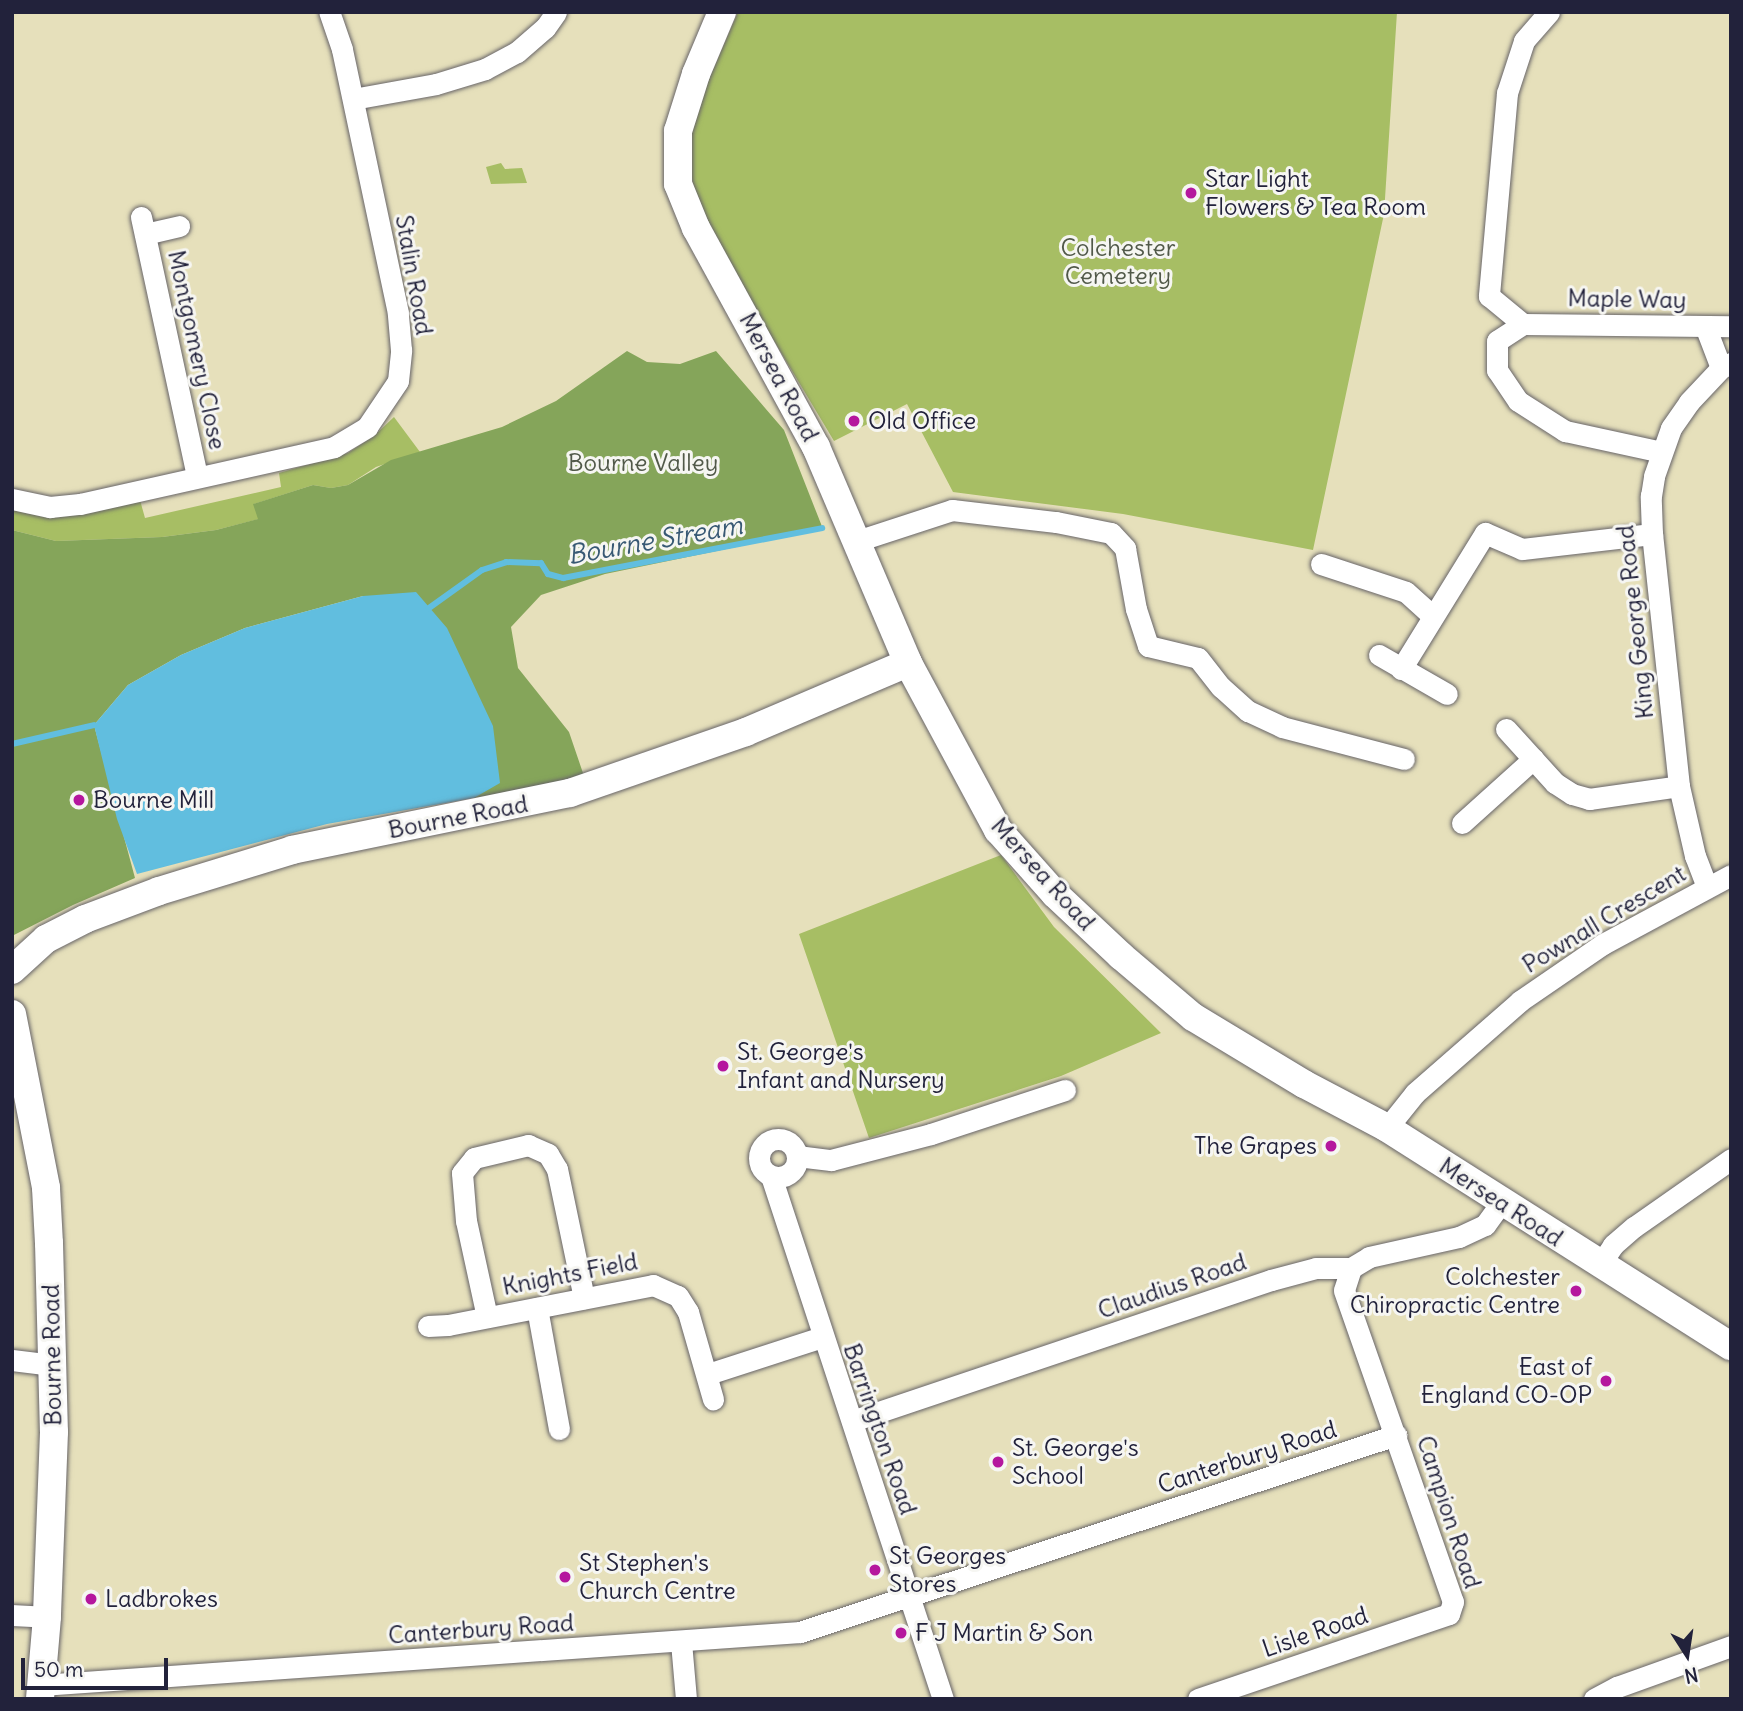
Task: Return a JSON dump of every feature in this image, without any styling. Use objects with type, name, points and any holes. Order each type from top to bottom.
[{"type":"main road","name":"Mersea Road","points":[[722,12],[696,74],[678,131],[678,184],[696,228],[816,447],[908,663],[998,830],[1055,894],[1121,956],[1194,1017],[1304,1084],[1387,1128],[1501,1203],[1731,1346]]},
{"type":"main road","name":"Bourne Road","points":[[12,970],[46,939],[85,919],[159,891],[292,850],[570,793],[746,732],[908,663]]},
{"type":"main road","name":"Bourne Road","points":[[12,1014],[46,1188],[54,1432],[47,1617],[40,1692]]},
{"type":"street","name":"Stalin Road","points":[[12,499],[50,507],[79,504],[282,461],[334,447],[367,427],[398,381],[401,350],[398,313],[342,48],[329,12]]},
{"type":"street","points":[[353,99],[436,85],[485,69],[517,52],[545,28],[556,12]]},
{"type":"street","points":[[1549,12],[1524,41],[1507,93],[1489,296],[1523,324],[1497,341],[1497,370],[1518,401],[1565,431],[1661,452]]},
{"type":"street","name":"Montgomery Close","points":[[179,226],[143,225],[197,477]]},
{"type":"street","name":"Maple Way","points":[[1523,324],[1731,326]]},
{"type":"street","name":"King George Road","points":[[1705,326],[1726,366],[1679,415],[1661,452],[1651,496],[1651,534],[1679,786],[1695,856],[1707,887]]},
{"type":"street","points":[[857,541],[952,510],[1056,522],[1111,533],[1125,548],[1136,609],[1148,646],[1198,658],[1221,687],[1248,711],[1282,727],[1404,759]]},
{"type":"street","points":[[1401,669],[1485,533],[1522,549],[1651,534]]},
{"type":"street","points":[[1321,564],[1406,592],[1433,617]]},
{"type":"street","points":[[1379,655],[1447,694]]},
{"type":"street","points":[[1506,729],[1555,783],[1572,794],[1589,799],[1679,786]]},
{"type":"street","points":[[1462,823],[1533,759]]},
{"type":"street","name":"Pownall Crescent","points":[[1387,1128],[1415,1093],[1520,1001],[1603,944],[1731,875]]},
{"type":"street","points":[[771,1176],[790,1173],[797,1156],[831,1160],[931,1134],[1065,1090]]},
{"type":"street","name":"Barrington Road","points":[[797,1156],[792,1145],[781,1139],[764,1145],[760,1162],[771,1176],[943,1699]]},
{"type":"street","points":[[487,1317],[466,1221],[462,1173],[474,1158],[528,1145],[548,1154],[556,1170],[584,1298]]},
{"type":"street","points":[[1601,1263],[1613,1245],[1634,1227],[1731,1159]]},
{"type":"street","name":"Claudius Road","points":[[852,1422],[1271,1280],[1316,1268],[1351,1268],[1368,1257],[1475,1231],[1485,1225],[1501,1203]]},
{"type":"street","name":"Campion Road","points":[[1351,1268],[1344,1290],[1453,1602],[1449,1614]]},
{"type":"street","name":"Knights Field","points":[[428,1326],[653,1284],[678,1296],[688,1312],[713,1399]]},
{"type":"street","points":[[537,1307],[559,1429]]},
{"type":"street","points":[[708,1374],[822,1337]]},
{"type":"street","points":[[12,1360],[53,1365]]},
{"type":"street","name":"Canterbury Road","points":[[40,1692],[800,1632],[1396,1435]]},
{"type":"street","name":"Lisle Road","points":[[1198,1699],[1449,1614]]},
{"type":"street","points":[[12,1615],[47,1617]]},
{"type":"street","points":[[681,1642],[686,1699]]},
{"type":"street","points":[[1594,1699],[1617,1687],[1731,1646]]},
{"type":"green space","name":"Colchester Cemetery","points":[[738,12],[1397,12],[1384,214],[1313,550],[1123,514],[953,492],[907,404],[834,441],[722,254],[695,193],[689,163],[691,133],[697,107]]},
{"type":"green space","points":[[501,163],[505,169],[522,168],[527,183],[491,184],[486,167]]},
{"type":"green space","name":"Bourne Valley","points":[[627,351],[647,362],[680,364],[716,351],[784,430],[823,529],[605,574],[541,595],[511,627],[518,668],[569,732],[584,776],[475,800],[363,596],[245,628],[181,655],[128,685],[94,725],[135,878],[12,936],[12,530],[56,541],[162,537],[216,530],[258,519],[253,504],[313,485],[331,488],[348,485],[391,460],[502,427],[556,401]]},
{"type":"green space","points":[[394,417],[420,452],[376,467],[348,485],[331,488],[313,485],[254,504],[259,519],[216,530],[162,537],[56,541],[12,530],[12,509],[29,514],[83,513],[140,500],[145,518],[281,487],[279,473],[348,453],[375,435]]},
{"type":"green space","points":[[1001,855],[1054,927],[1161,1033],[1061,1076],[869,1138],[799,934]]},
{"type":"water","points":[[416,592],[447,628],[493,726],[500,783],[474,798],[327,824],[137,874],[117,819],[94,725],[128,685],[181,655],[245,628],[363,596]]},
{"type":"waterway","name":"Bourne Stream","points":[[429,608],[482,570],[506,562],[541,563],[548,574],[563,578],[822,528]]},
{"type":"waterway","name":"Bourne Stream","points":[[12,744],[94,725]]},
{"type":"place","name":"Star Light Flowers & Tea Room","points":[[1191,193]]},
{"type":"place","name":"Old Office","points":[[854,421]]},
{"type":"place","name":"Bourne Mill","points":[[79,800]]},
{"type":"place","name":"St. George's Infant and Nursery","points":[[723,1066]]},
{"type":"place","name":"The Grapes","points":[[1331,1146]]},
{"type":"place","name":"Colchester Chiropractic Centre","points":[[1576,1291]]},
{"type":"place","name":"East of England CO-OP","points":[[1606,1381]]},
{"type":"place","name":"St. George's School","points":[[998,1462]]},
{"type":"place","name":"St Georges Stores","points":[[875,1570]]},
{"type":"place","name":"St Stephen's Church Centre","points":[[565,1577]]},
{"type":"place","name":"Ladbrokes","points":[[91,1599]]},
{"type":"place","name":"F J Martin & Son","points":[[901,1633]]}]
